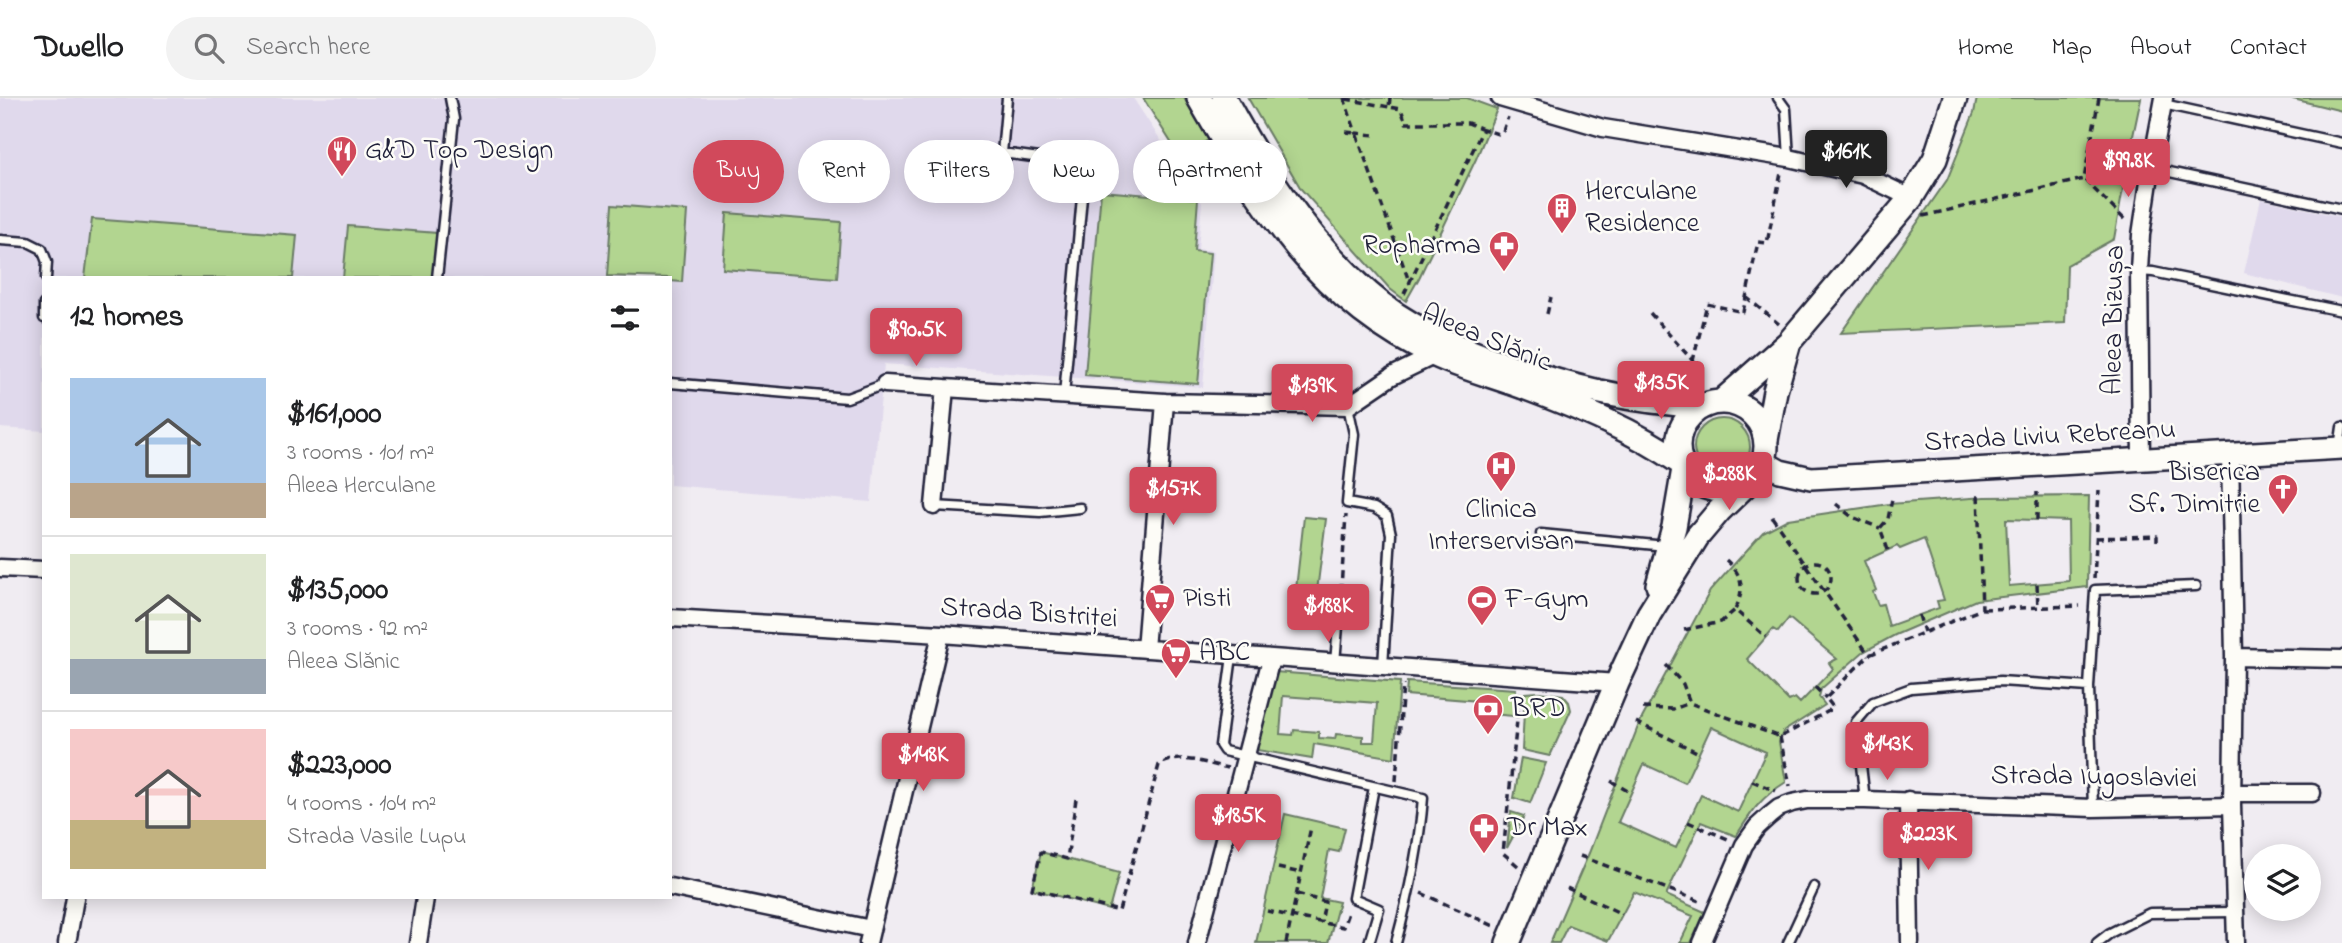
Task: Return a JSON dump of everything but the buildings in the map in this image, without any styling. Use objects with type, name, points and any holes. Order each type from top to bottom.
[{"type":"main road","name":"Aleea Slănic","points":[[1199,98],[1256,193],[1285,233],[1337,292],[1387,329],[1435,355],[1571,405],[1655,445],[1683,466]]},
{"type":"main road","name":"Aleea Slănic","points":[[1224,98],[1253,151],[1312,237],[1369,294],[1394,313],[1442,340],[1532,375],[1577,388],[1636,400],[1713,404]]},
{"type":"main road","points":[[1649,614],[1680,499],[1683,466],[1678,443],[1683,426],[1694,412],[1713,404],[1913,208],[1936,159],[1955,98]]},
{"type":"main road","points":[[1502,935],[1649,614],[1697,537],[1718,511],[1749,482],[1765,451],[1785,334]]},
{"type":"main road","points":[[1713,404],[1738,405],[1754,415],[1762,427],[1765,451]]},
{"type":"main road","points":[[1683,466],[1698,483],[1715,490],[1733,490],[1749,482]]},
{"type":"street","points":[[1507,100],[1603,128],[1787,158],[1863,175],[1913,208]]},
{"type":"street","name":"Aleea Bizușa","points":[[2141,460],[2141,235],[2164,101]]},
{"type":"street","points":[[885,384],[1165,402],[1348,406],[1392,376],[1435,355]]},
{"type":"street","points":[[934,506],[946,388]]},
{"type":"street","points":[[1145,649],[1165,402]]},
{"type":"street","name":"Strada Liviu Rebreanu","points":[[1765,451],[1780,471],[1811,478],[2340,448]]},
{"type":"street","points":[[2230,454],[2234,657],[2232,799],[2236,943]]},
{"type":"street","points":[[0,568],[42,570]]},
{"type":"street","name":"Strada Bistriței","points":[[672,618],[941,634],[1617,682]]},
{"type":"street","points":[[672,887],[870,936],[941,634]]},
{"type":"street","points":[[2234,657],[2342,659]]},
{"type":"street","points":[[1197,943],[1271,659]]},
{"type":"street","name":"Strada Iugoslaviei","points":[[1702,943],[1744,845],[1757,827],[1792,800],[1908,800],[2093,808],[2312,793]]},
{"type":"street","points":[[1908,800],[1910,943]]},
{"type":"street","points":[[67,943],[75,899]]},
{"type":"street","points":[[418,943],[425,899]]},
{"type":"lane","points":[[437,276],[454,120],[450,98]]},
{"type":"lane","points":[[1007,98],[1002,153],[1085,164],[1064,396]]},
{"type":"lane","points":[[1778,98],[1786,109],[1787,158]]},
{"type":"lane","points":[[2164,101],[2342,143]]},
{"type":"lane","points":[[2151,168],[2342,209]]},
{"type":"lane","points":[[0,240],[28,242],[42,248],[47,262],[46,276]]},
{"type":"lane","points":[[2139,271],[2342,311]]},
{"type":"lane","points":[[672,383],[847,397],[885,384]]},
{"type":"lane","points":[[1348,406],[1354,434],[1347,503],[1374,508],[1387,516],[1391,534],[1383,666]]},
{"type":"lane","points":[[2340,448],[2342,427]]},
{"type":"lane","points":[[934,506],[1040,512],[1080,508]]},
{"type":"lane","points":[[1541,534],[1669,547]]},
{"type":"lane","points":[[2093,808],[2089,687],[2095,590],[2196,586]]},
{"type":"lane","points":[[1335,663],[1339,614]]},
{"type":"lane","points":[[1232,656],[1220,745],[1224,751],[1242,764],[1423,798],[1420,841],[1396,943]]},
{"type":"lane","points":[[1865,800],[1856,722],[1873,702],[1911,688],[2000,681],[2089,687]]},
{"type":"lane","points":[[1369,943],[1379,909],[1353,898],[1374,787]]},
{"type":"lane","points":[[1788,943],[1814,887]]},
{"type":"lane","points":[[2097,943],[2110,933],[2150,913],[2235,912]]},
{"type":"path","points":[[1410,284],[1346,98],[1401,109],[1406,123],[1468,123],[1498,134],[1503,131],[1507,100]]},
{"type":"path","points":[[1389,107],[1391,98]]},
{"type":"path","points":[[2084,179],[2099,98]]},
{"type":"path","points":[[1404,294],[1483,130]]},
{"type":"path","points":[[1346,132],[1375,135]]},
{"type":"path","points":[[1687,385],[1707,304],[1742,312],[1758,242],[1767,243],[1787,158]]},
{"type":"path","points":[[1913,208],[2151,168]]},
{"type":"path","points":[[2084,179],[2141,235]]},
{"type":"path","points":[[1548,314],[1551,297]]},
{"type":"path","points":[[1746,297],[1785,334]]},
{"type":"path","points":[[1650,313],[1693,361]]},
{"type":"path","points":[[1826,698],[1869,655],[1983,609],[2080,607],[2095,590],[2099,491]]},
{"type":"path","points":[[2037,492],[2037,520]]},
{"type":"path","points":[[1978,493],[1983,609]]},
{"type":"path","points":[[1881,528],[1888,519],[1892,499]]},
{"type":"path","points":[[1339,614],[1347,503]]},
{"type":"path","points":[[1836,504],[1852,517],[1881,528]]},
{"type":"path","points":[[1772,517],[1869,655]]},
{"type":"path","points":[[1881,528],[1888,550]]},
{"type":"path","points":[[2096,538],[2157,536],[2157,541]]},
{"type":"path","points":[[1684,631],[1721,622],[1735,610],[1742,583],[1737,570],[1726,559]]},
{"type":"path","points":[[1823,562],[1829,567],[1832,583],[1824,591],[1815,594],[1802,590],[1799,573],[1806,565],[1823,562]]},
{"type":"path","points":[[2037,584],[2038,608]]},
{"type":"path","points":[[1735,610],[1766,637]]},
{"type":"path","points":[[1919,615],[1924,632]]},
{"type":"path","points":[[1666,666],[1683,684],[1690,703]]},
{"type":"path","points":[[1395,792],[1404,668]]},
{"type":"path","points":[[1643,708],[1673,709],[1690,703],[1780,737],[1833,707],[1815,687]]},
{"type":"path","points":[[1521,691],[1503,853],[1521,868]]},
{"type":"path","points":[[1636,722],[1699,753]]},
{"type":"path","points":[[1780,737],[1792,800]]},
{"type":"path","points":[[1076,799],[1067,859],[1041,852],[1032,889],[1119,911],[1159,765],[1170,758],[1242,764]]},
{"type":"path","points":[[1611,781],[1630,793]]},
{"type":"path","points":[[1752,781],[1792,800]]},
{"type":"path","points":[[1688,822],[1744,845]]},
{"type":"path","points":[[1286,943],[1311,827]]},
{"type":"path","points":[[1580,856],[1716,907]]},
{"type":"path","points":[[1278,868],[1301,873]]},
{"type":"path","points":[[1411,888],[1502,935]]},
{"type":"path","points":[[1566,888],[1622,914]]},
{"type":"path","points":[[1297,894],[1325,902],[1321,923]]},
{"type":"path","points":[[1267,911],[1343,927],[1353,898]]},
{"type":"shaded area","points":[[0,98],[1133,98],[1161,140],[1133,140],[1133,203],[1202,203],[1198,249],[1214,251],[1203,387],[884,364],[871,502],[672,485],[672,276],[42,276],[42,431],[0,428]]},
{"type":"shaded area","points":[[2261,199],[2342,217],[2342,298],[2244,273]]},
{"type":"green space","points":[[1143,98],[1184,98],[1209,140],[1170,140]]},
{"type":"green space","points":[[1248,98],[1467,98],[1497,109],[1476,159],[1406,301],[1390,289],[1301,189],[1287,165],[1287,140],[1272,140]]},
{"type":"green space","points":[[1977,98],[2141,98],[2114,239],[2067,265],[2065,323],[1841,333],[1947,180],[1974,113]]},
{"type":"green space","points":[[2289,98],[2342,98],[2342,111]]},
{"type":"green space","points":[[1119,192],[1133,194],[1133,203],[1198,203],[1194,251],[1210,253],[1198,384],[1085,375],[1100,203],[1119,203]]},
{"type":"green space","points":[[612,205],[687,211],[682,282],[672,281],[672,276],[607,276]]},
{"type":"green space","points":[[727,213],[841,222],[837,278],[723,269]]},
{"type":"green space","points":[[92,219],[297,235],[293,276],[85,276]]},
{"type":"green space","points":[[348,226],[437,233],[433,276],[343,276]]},
{"type":"green space","points":[[1716,419],[1728,419],[1738,423],[1746,431],[1750,447],[1746,463],[1738,471],[1728,475],[1716,475],[1706,471],[1698,463],[1694,453],[1694,441],[1698,431],[1706,423]]},
{"type":"green space","points":[[2089,496],[2087,587],[1976,600],[1863,652],[1821,689],[1819,697],[1825,705],[1783,732],[1779,742],[1786,782],[1757,806],[1736,836],[1701,822],[1666,895],[1705,912],[1691,943],[1680,943],[1693,916],[1634,892],[1608,941],[1568,925],[1559,943],[1550,943],[1589,853],[1639,724],[1710,591],[1763,532],[1788,519],[1889,504],[1985,497]],"holes":[[[2006,519],[2068,521],[2069,581],[2009,586]],[[1924,539],[1944,600],[1937,601],[1939,608],[1889,626],[1883,604],[1878,605],[1873,592],[1876,590],[1864,561],[1897,546],[1900,549]],[[1789,618],[1837,659],[1829,663],[1833,669],[1800,703],[1795,698],[1789,701],[1747,659],[1773,629],[1778,632]],[[1711,727],[1766,752],[1738,812],[1701,795],[1676,848],[1618,822],[1644,764],[1685,783]]]},
{"type":"green space","points":[[1304,517],[1326,519],[1317,591],[1296,589]]},
{"type":"green space","points":[[1275,672],[1400,682],[1394,758],[1314,744],[1312,759],[1257,750]],"holes":[[[1283,696],[1377,703],[1374,742],[1363,742],[1363,736],[1336,734],[1335,739],[1319,738],[1319,732],[1294,730],[1293,735],[1280,734]]]},
{"type":"green space","points":[[1407,682],[1516,689],[1513,716],[1491,714],[1491,702],[1406,695]]},
{"type":"green space","points":[[1525,693],[1563,695],[1571,710],[1550,756],[1522,750]]},
{"type":"green space","points":[[1521,758],[1546,763],[1530,803],[1514,798]]},
{"type":"green space","points":[[1511,812],[1524,816],[1507,848]]},
{"type":"green space","points":[[1285,814],[1345,828],[1339,852],[1329,850],[1320,898],[1339,902],[1328,943],[1256,943]]},
{"type":"green space","points":[[1041,852],[1119,873],[1109,910],[1032,889]]},
{"type":"place","name":"G&D Top Design","points":[[342,178]]},
{"type":"place","name":"Herculane Residence","points":[[1562,235]]},
{"type":"place","name":"Ropharma","points":[[1504,273]]},
{"type":"place","name":"Clinica Interservisan","points":[[1501,493]]},
{"type":"place","name":"Biserica Sf. Dimitrie","points":[[2283,516]]},
{"type":"place","name":"Pisti","points":[[1160,626]]},
{"type":"place","name":"F-Gym","points":[[1482,627]]},
{"type":"place","name":"ABC","points":[[1176,680]]},
{"type":"place","name":"BRD","points":[[1488,736]]},
{"type":"place","name":"Dr Max","points":[[1484,855]]}]
